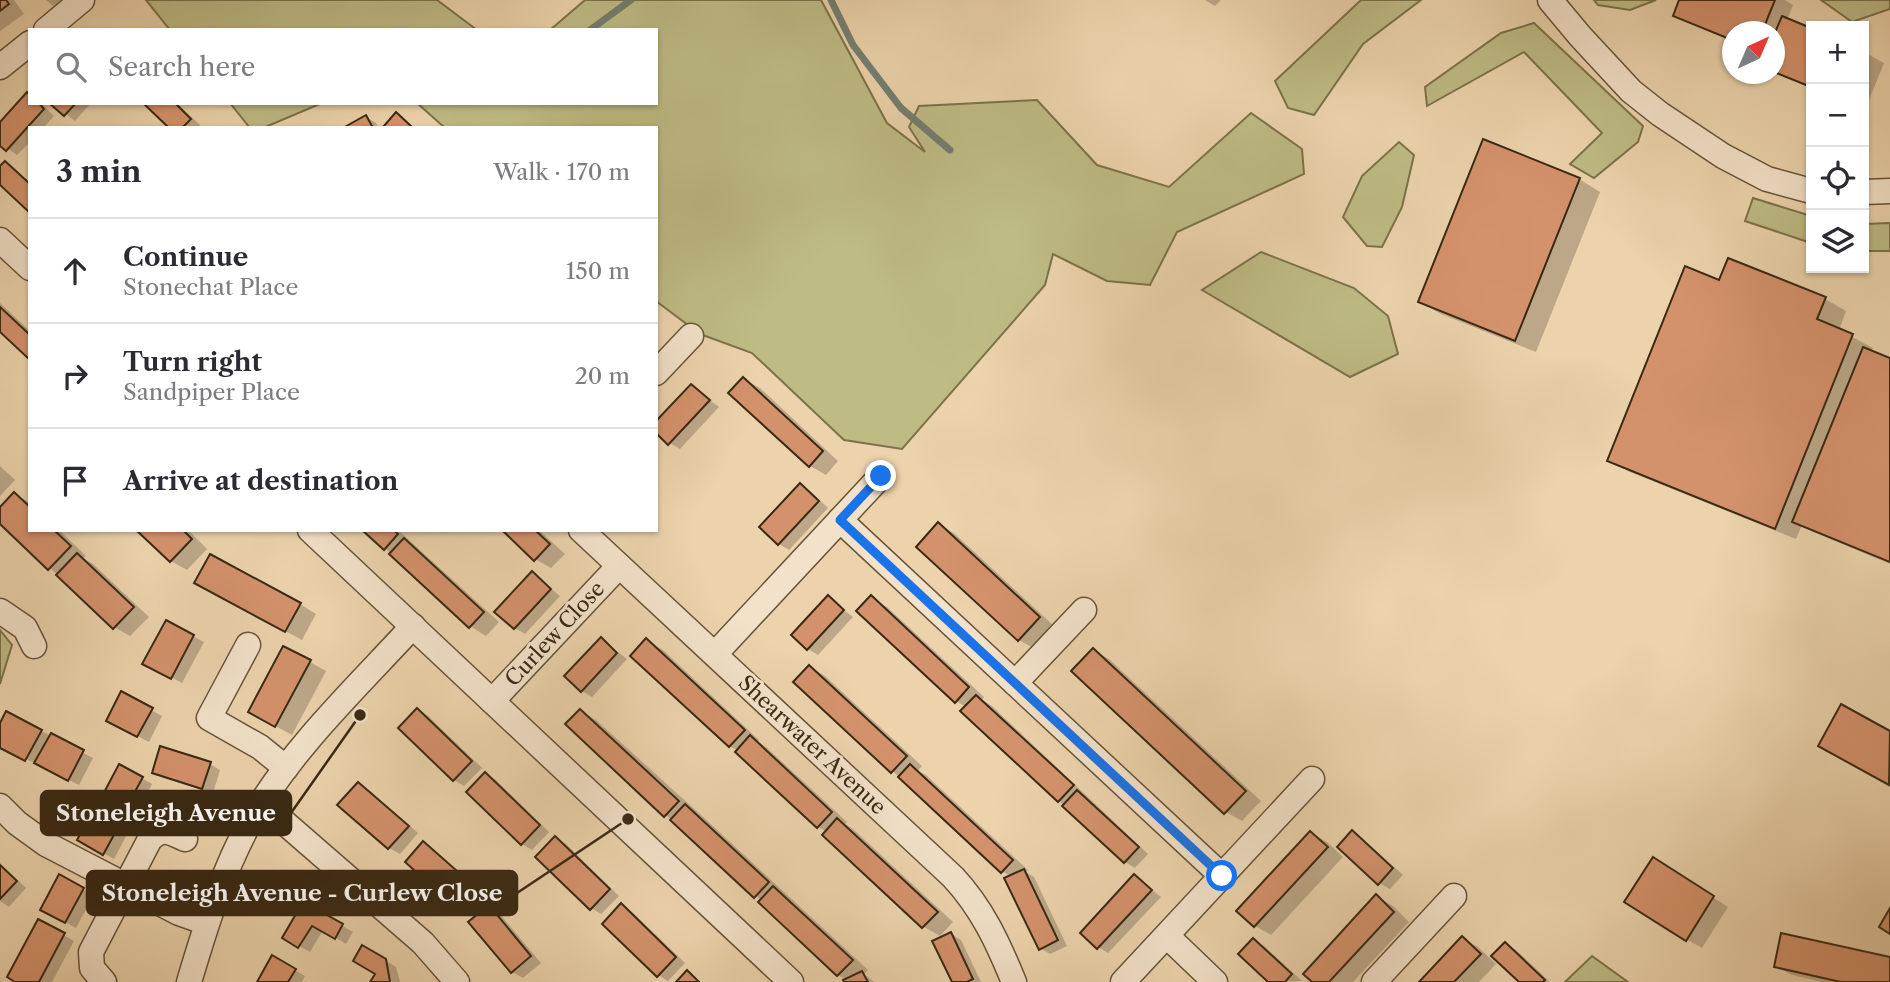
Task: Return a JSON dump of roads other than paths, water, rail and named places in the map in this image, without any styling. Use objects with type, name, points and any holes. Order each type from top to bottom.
[{"type":"street","points":[[48,28],[82,0]]},
{"type":"street","points":[[1550,0],[1580,37],[1631,91],[1660,114],[1723,156],[1766,179],[1806,190]]},
{"type":"street","points":[[0,67],[28,45]]},
{"type":"street","points":[[1869,192],[1890,191]]},
{"type":"street","points":[[0,240],[28,266]]},
{"type":"street","points":[[658,371],[691,336]]},
{"type":"street","points":[[715,654],[881,476]]},
{"type":"street","points":[[840,520],[1222,876]]},
{"type":"street","points":[[312,532],[791,982]]},
{"type":"street","name":"Shearwater Avenue","points":[[583,532],[953,877],[987,922],[1014,982]]},
{"type":"street","name":"Curlew Close","points":[[492,701],[619,566]]},
{"type":"street","points":[[1015,683],[1084,610]]},
{"type":"street","points":[[0,611],[24,628],[34,646]]},
{"type":"street","points":[[189,982],[206,923],[229,863],[262,803],[302,747],[413,626]]},
{"type":"street","points":[[248,645],[209,718],[260,747],[286,768]]},
{"type":"street","points":[[1123,982],[1312,779]]},
{"type":"street","points":[[262,803],[423,943],[449,978]]},
{"type":"street","points":[[0,806],[32,836],[126,887],[206,923]]},
{"type":"street","points":[[104,982],[92,968],[91,952],[150,839],[159,831],[168,831],[185,839]]},
{"type":"street","points":[[1374,982],[1454,896]]},
{"type":"street","points":[[1167,936],[1215,982]]},
{"type":"waterway","points":[[593,28],[631,0]]},
{"type":"waterway","points":[[831,0],[853,45],[901,108],[950,150]]},
{"type":"place","name":"Stoneleigh Avenue","points":[[360,715]]},
{"type":"place","name":"Stoneleigh Avenue - Curlew Close","points":[[628,819]]}]
